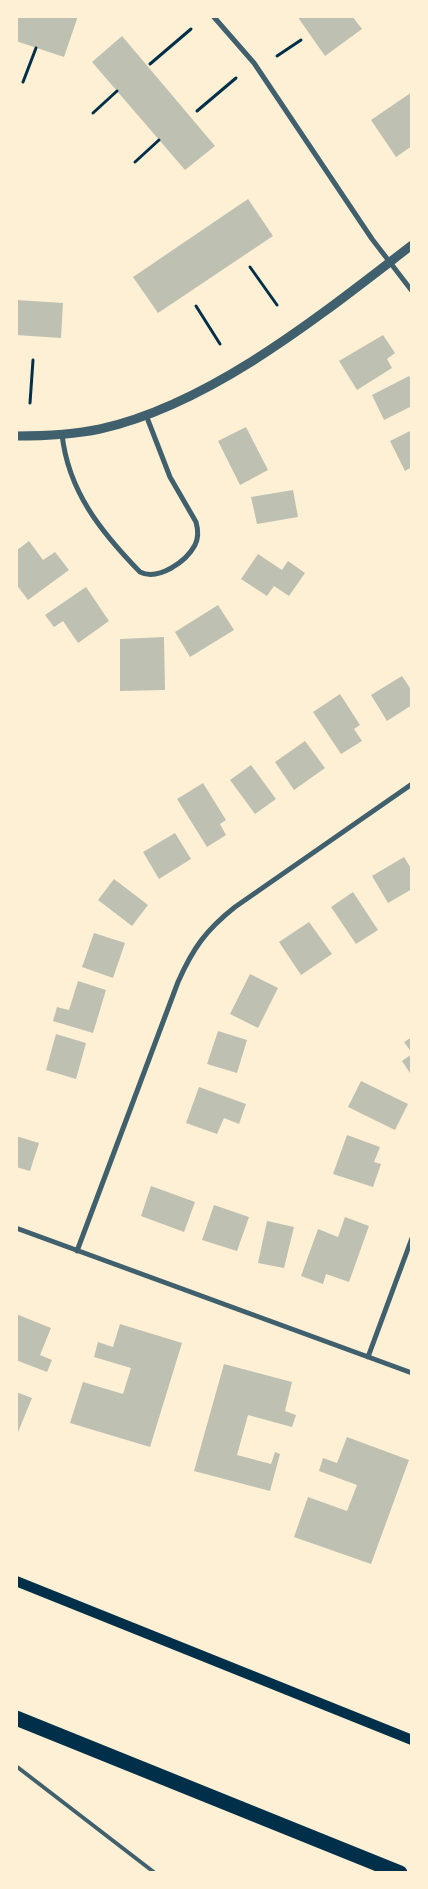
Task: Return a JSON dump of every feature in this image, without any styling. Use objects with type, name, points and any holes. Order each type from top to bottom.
[{"type":"highway","points":[[16,1713],[53,1731]]},
{"type":"highway","points":[[16,1718],[53,1731],[400,1873]]},
{"type":"main road","points":[[16,1581],[412,1740]]},
{"type":"street","points":[[213,16],[254,63],[389,262],[412,291]]},
{"type":"street","points":[[16,436],[62,434],[100,429],[146,415],[196,392],[239,368],[296,331],[412,245]]},
{"type":"street","points":[[62,434],[70,476],[88,509],[140,572],[146,575],[158,574],[192,550],[198,537],[196,522],[170,477],[146,415]]},
{"type":"street","points":[[77,1251],[178,982],[196,945],[214,924],[235,907],[412,784]]},
{"type":"street","points":[[16,1228],[412,1374]]},
{"type":"street","points":[[368,1357],[412,1238]]},
{"type":"lane","points":[[16,1766],[155,1873]]},
{"type":"path","points":[[150,64],[191,29]]},
{"type":"path","points":[[277,56],[301,40]]},
{"type":"path","points":[[23,82],[36,48]]},
{"type":"path","points":[[197,111],[236,78]]},
{"type":"path","points":[[93,113],[117,91]]},
{"type":"path","points":[[135,162],[159,140]]},
{"type":"path","points":[[250,266],[277,305]]},
{"type":"path","points":[[196,306],[220,344]]},
{"type":"path","points":[[30,403],[33,360]]},
{"type":"building","points":[[16,16],[78,16],[64,57],[16,41]]},
{"type":"building","points":[[297,16],[352,16],[362,29],[325,56]]},
{"type":"building","points":[[122,36],[215,146],[185,170],[92,62]]},
{"type":"building","points":[[412,92],[412,146],[396,157],[371,120]]},
{"type":"building","points":[[248,199],[273,236],[158,313],[133,277]]},
{"type":"building","points":[[16,300],[63,303],[61,338],[16,335]]},
{"type":"building","points":[[383,335],[395,353],[387,359],[392,368],[357,390],[339,361]]},
{"type":"building","points":[[409,376],[412,381],[412,406],[384,420],[372,395]]},
{"type":"building","points":[[246,427],[268,470],[240,485],[218,441]]},
{"type":"building","points":[[412,430],[412,467],[405,471],[390,441]]},
{"type":"building","points":[[293,490],[298,517],[257,524],[251,497]]},
{"type":"building","points":[[29,541],[43,560],[55,552],[69,570],[28,600],[16,584],[16,551]]},
{"type":"building","points":[[258,554],[282,570],[288,561],[305,573],[289,596],[274,586],[267,596],[241,579]]},
{"type":"building","points":[[86,587],[109,621],[78,643],[63,621],[54,627],[45,615]]},
{"type":"building","points":[[218,605],[234,630],[190,657],[175,632]]},
{"type":"building","points":[[164,637],[165,690],[120,691],[120,639]]},
{"type":"building","points":[[402,676],[412,691],[412,705],[387,721],[371,695]]},
{"type":"building","points":[[340,694],[360,725],[354,729],[362,741],[341,754],[313,712]]},
{"type":"building","points":[[305,741],[325,768],[294,790],[275,762]]},
{"type":"building","points":[[251,765],[276,799],[255,814],[230,780]]},
{"type":"building","points":[[203,783],[226,820],[220,824],[226,835],[207,847],[177,799]]},
{"type":"building","points":[[175,833],[191,859],[159,879],[143,852]]},
{"type":"building","points":[[404,857],[412,870],[412,889],[388,903],[372,876]]},
{"type":"building","points":[[114,879],[148,905],[132,926],[98,900]]},
{"type":"building","points":[[353,892],[378,930],[356,944],[331,907]]},
{"type":"building","points":[[309,922],[332,954],[301,975],[279,942]]},
{"type":"building","points":[[94,933],[125,943],[113,978],[82,967]]},
{"type":"building","points":[[250,974],[278,988],[258,1028],[230,1014]]},
{"type":"building","points":[[78,981],[106,990],[93,1033],[53,1021],[57,1007],[69,1010]]},
{"type":"building","points":[[218,1031],[247,1040],[237,1073],[207,1064]]},
{"type":"building","points":[[56,1034],[86,1043],[76,1079],[46,1070]]},
{"type":"building","points":[[412,1037],[412,1053],[404,1042]]},
{"type":"building","points":[[412,1054],[412,1076],[402,1061]]},
{"type":"building","points":[[361,1081],[408,1104],[395,1130],[348,1107]]},
{"type":"building","points":[[199,1087],[246,1104],[239,1124],[224,1118],[217,1134],[186,1123]]},
{"type":"building","points":[[347,1135],[380,1147],[374,1162],[381,1164],[373,1187],[333,1174]]},
{"type":"building","points":[[16,1136],[39,1143],[30,1171],[16,1167]]},
{"type":"building","points":[[151,1186],[195,1202],[184,1232],[141,1216]]},
{"type":"building","points":[[214,1205],[249,1217],[237,1251],[202,1240]]},
{"type":"building","points":[[345,1217],[369,1226],[349,1282],[326,1274],[323,1284],[301,1276],[318,1229],[338,1237]]},
{"type":"building","points":[[267,1221],[294,1227],[284,1268],[258,1263]]},
{"type":"building","points":[[16,1314],[51,1328],[40,1355],[52,1360],[47,1372],[16,1360]]},
{"type":"building","points":[[120,1324],[182,1343],[150,1447],[70,1423],[83,1382],[123,1394],[131,1368],[94,1357],[98,1342],[113,1347]]},
{"type":"building","points":[[224,1364],[292,1382],[285,1411],[296,1415],[292,1427],[248,1415],[237,1455],[271,1464],[275,1452],[280,1454],[270,1491],[194,1471]]},
{"type":"building","points":[[16,1392],[32,1398],[16,1437]]},
{"type":"building","points":[[347,1437],[409,1460],[371,1564],[294,1537],[308,1497],[347,1511],[357,1485],[319,1471],[323,1458],[337,1463]]}]
